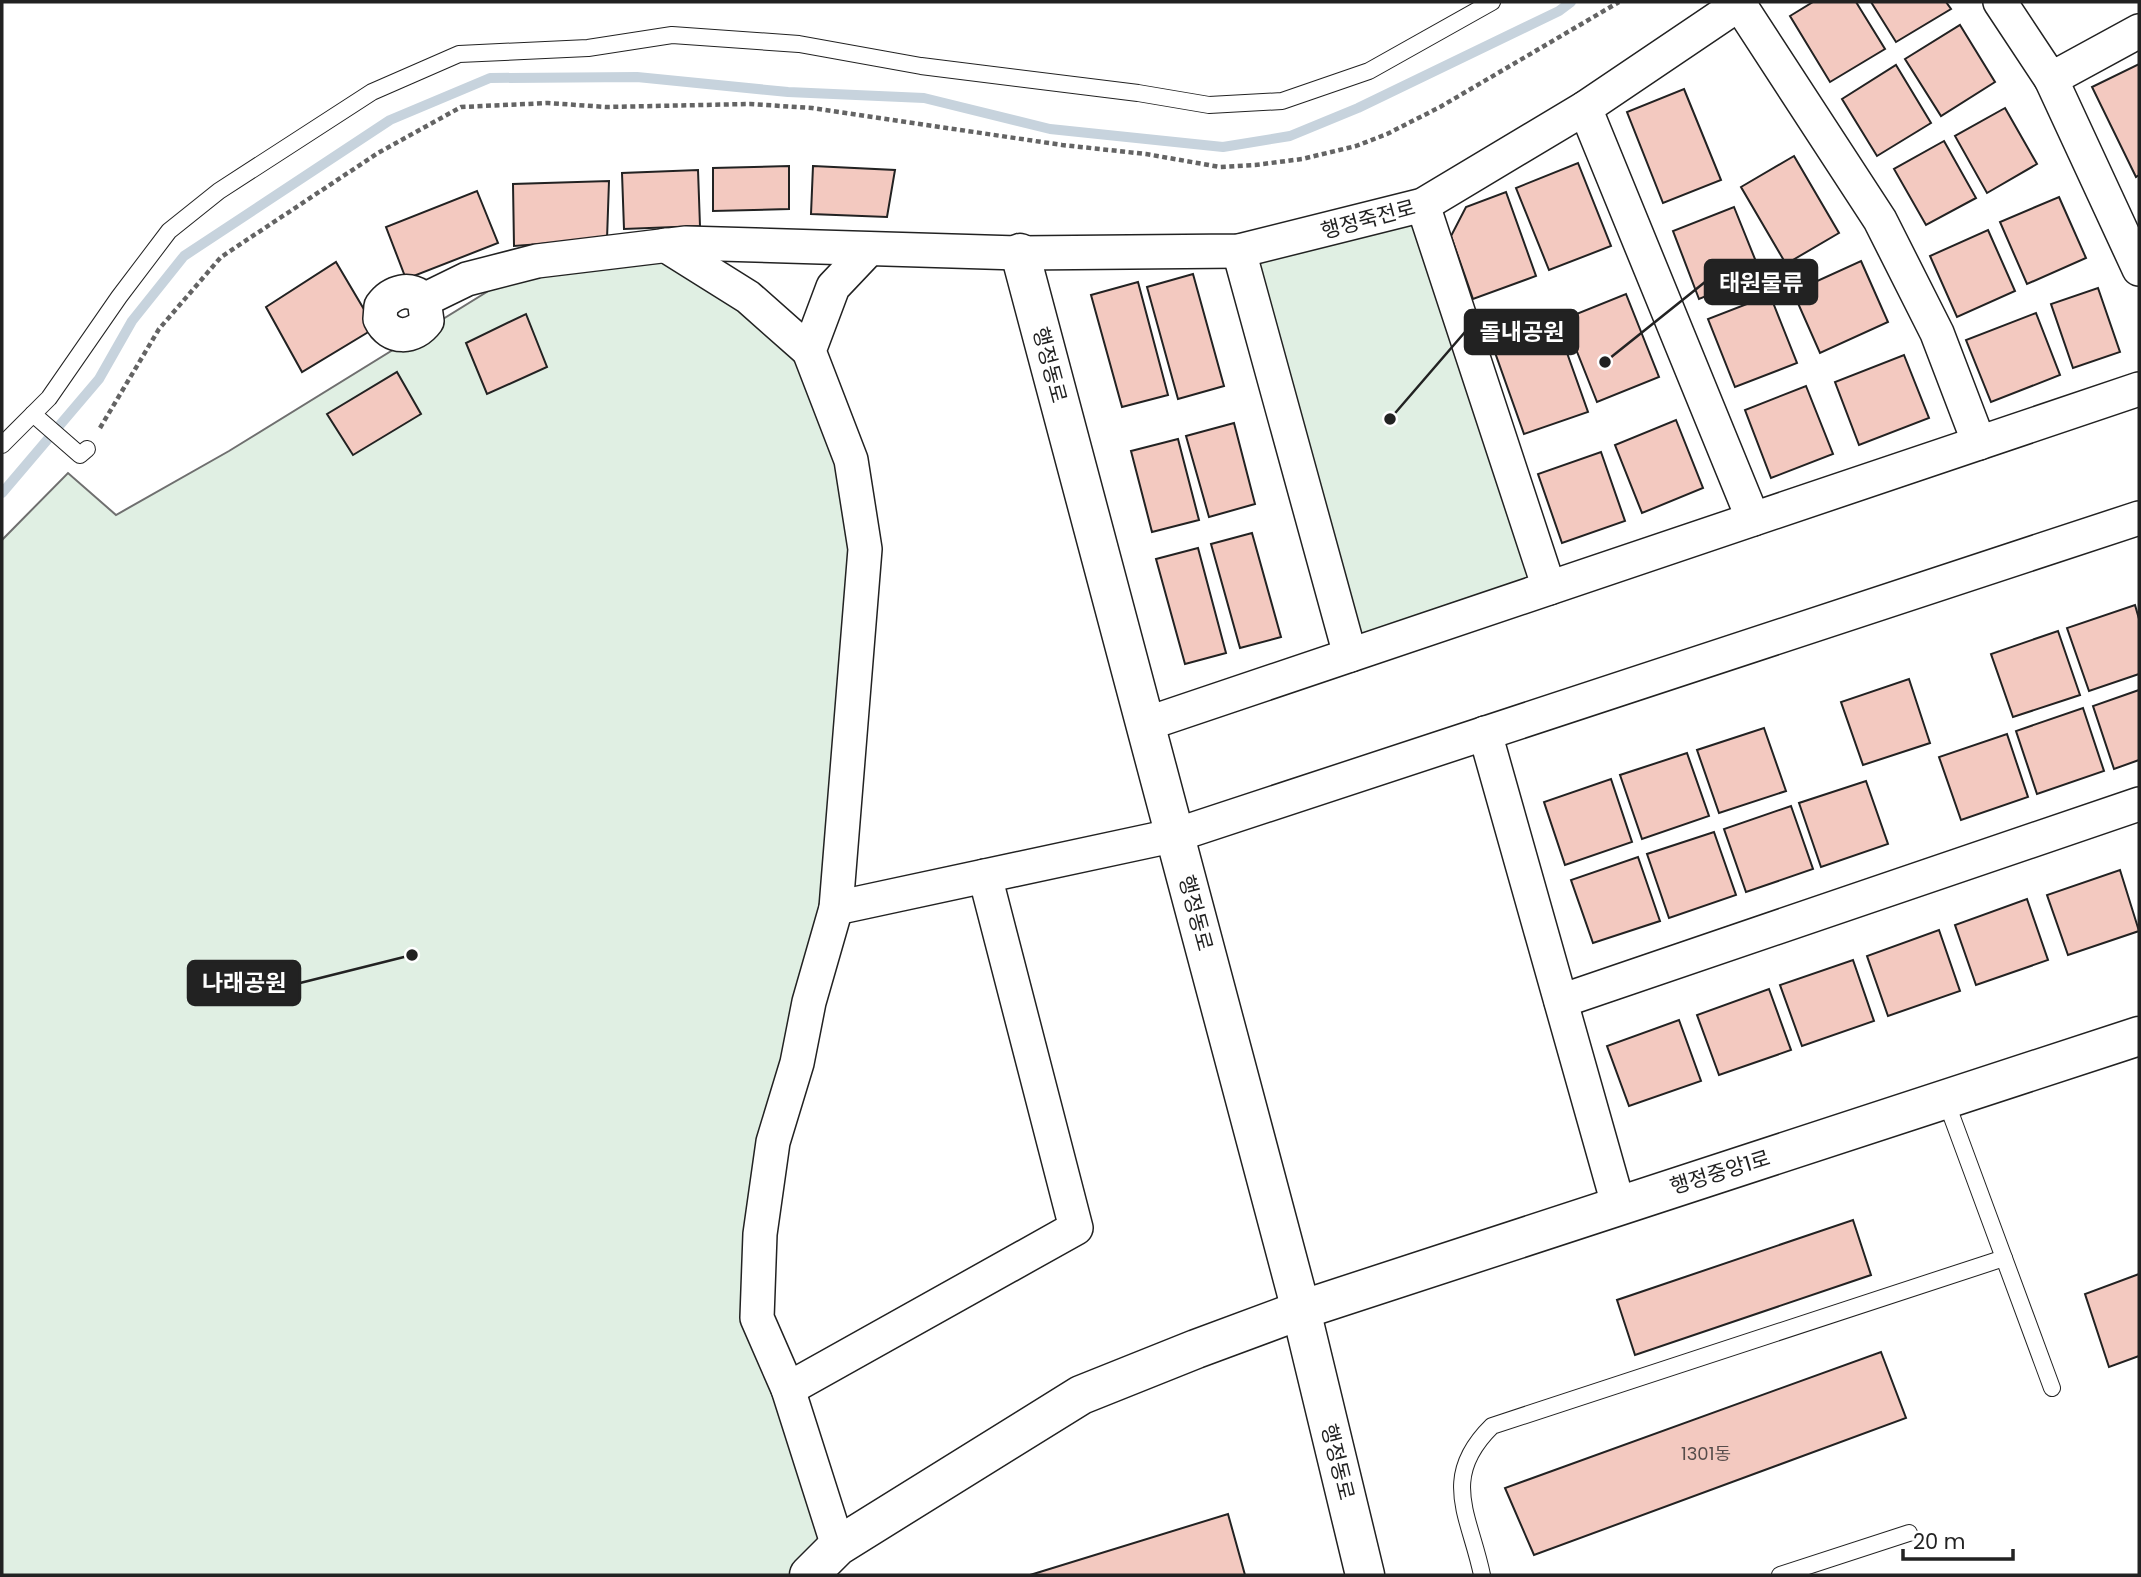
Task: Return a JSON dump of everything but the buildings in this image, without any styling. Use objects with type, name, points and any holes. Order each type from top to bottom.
[{"type":"street","points":[[1740,2],[1880,220],[1937,333],[1979,443]]},
{"type":"street","name":"행정죽전로","points":[[425,299],[467,279],[537,261],[665,245],[1020,253],[1239,251],[1423,205],[1586,108],[1740,2]]},
{"type":"street","points":[[2000,2],[2051,79],[2139,268]]},
{"type":"street","points":[[2051,79],[2139,30]]},
{"type":"street","points":[[1586,108],[1753,519]]},
{"type":"street","points":[[1423,205],[1549,588]]},
{"type":"street","points":[[665,245],[748,297],[809,351],[851,460],[865,550],[836,908],[809,1002],[797,1063],[773,1142],[760,1234],[757,1318],[788,1389],[838,1546]]},
{"type":"street","points":[[809,351],[833,287],[869,248]]},
{"type":"street","points":[[1239,251],[1350,655]]},
{"type":"street","name":"행정동로","points":[[1020,253],[1301,1310],[1365,1575]]},
{"type":"street","points":[[1146,724],[2139,389]]},
{"type":"street","points":[[836,908],[1176,835],[2139,518]]},
{"type":"street","points":[[1485,733],[1618,1204]]},
{"type":"street","points":[[1561,1001],[2139,804]]},
{"type":"street","points":[[788,1389],[1076,1228],[985,877]]},
{"type":"street","name":"행정중앙1로","points":[[809,1575],[838,1546],[1081,1395],[1301,1310],[1618,1204],[1945,1101],[2139,1036]]},
{"type":"lane","points":[[2,445],[38,418],[119,297],[169,231],[230,184],[372,92],[459,54],[588,48],[672,35],[799,44],[921,66],[1138,93],[1209,105],[1282,101],[1369,71],[1492,2]]},
{"type":"lane","points":[[38,418],[81,449]]},
{"type":"lane","points":[[1945,1101],[2052,1388]]},
{"type":"lane","points":[[1482,1575],[1461,1499],[1461,1485],[1462,1471],[1476,1441],[1492,1426],[2004,1258]]},
{"type":"lane","points":[[1780,1575],[1909,1533]]},
{"type":"path","points":[[81,449],[159,329],[221,257],[378,153],[461,107],[548,103],[606,107],[750,104],[812,108],[1049,144],[1146,154],[1220,167],[1255,165],[1302,159],[1356,146],[1387,134],[1440,107],[1619,2]]},
{"type":"green space","points":[[1423,205],[1549,588],[1350,655],[1239,251]]},
{"type":"green space","points":[[665,245],[809,351],[865,549],[809,1002],[757,1318],[838,1546],[809,1575],[2,1575],[2,540],[68,473],[116,515],[229,451],[537,261]]},
{"type":"waterway","points":[[2,493],[99,379],[132,321],[184,256],[390,120],[490,78],[637,77],[788,92],[924,98],[1050,129],[1223,147],[1290,136],[1358,108],[1559,11],[1571,2]]},
{"type":"place","name":"태원물류","points":[[1605,362]]},
{"type":"place","name":"돌내공원","points":[[1390,419]]},
{"type":"place","name":"나래공원","points":[[412,955]]}]
